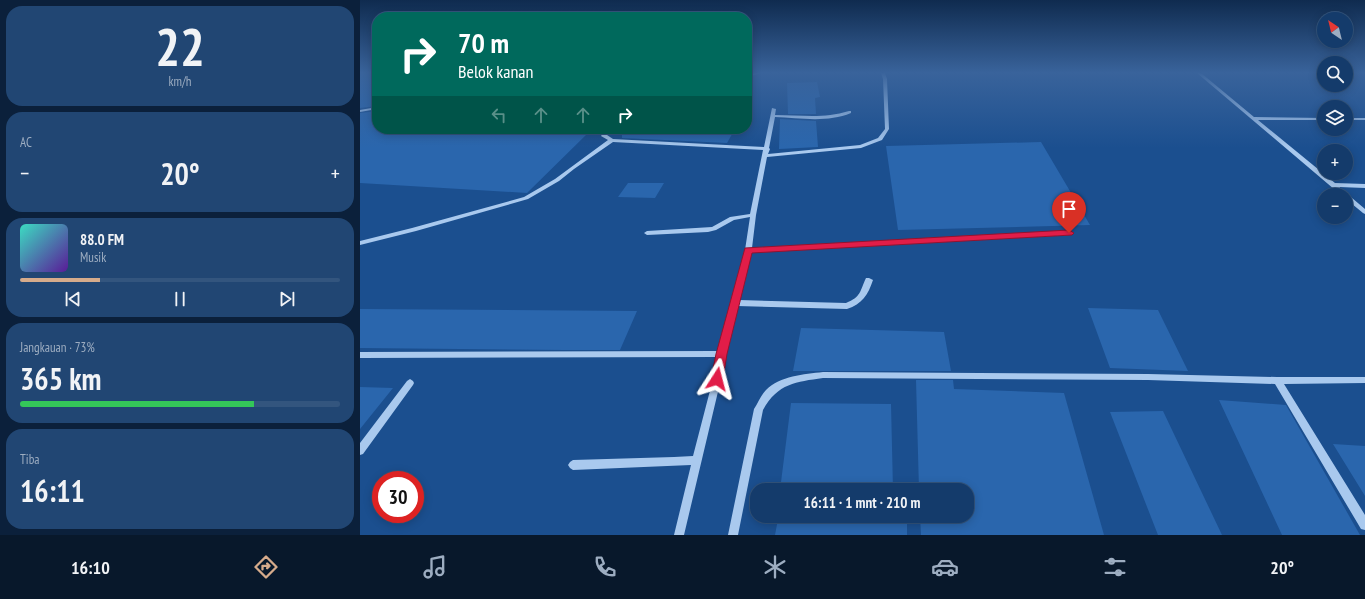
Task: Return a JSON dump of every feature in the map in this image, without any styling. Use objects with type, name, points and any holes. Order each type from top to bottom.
[{"type":"street","points":[[605,134],[604,136],[612,140],[766,153],[861,146],[880,139],[887,130],[886,98]]},
{"type":"street","points":[[1229,98],[1336,188]]},
{"type":"street","points":[[360,111],[372,109]]},
{"type":"street","points":[[679,535],[717,379],[721,354],[748,250],[773,112],[832,118],[844,116],[849,112]]},
{"type":"street","points":[[1253,118],[1317,119]]},
{"type":"street","points":[[1353,119],[1365,119]]},
{"type":"street","points":[[360,242],[414,230],[526,198],[558,180],[572,168],[612,140]]},
{"type":"street","points":[[1333,185],[1365,186]]},
{"type":"street","points":[[1353,202],[1365,212]]},
{"type":"street","points":[[647,234],[708,230],[732,218],[754,215]]},
{"type":"street","points":[[748,250],[1069,233]]},
{"type":"street","points":[[734,303],[847,306],[861,299],[866,293],[869,280]]},
{"type":"street","points":[[360,355],[721,354]]},
{"type":"street","points":[[733,535],[759,409],[770,392],[783,384],[802,378],[823,375],[1277,381],[1365,380]]},
{"type":"street","points":[[1277,381],[1365,525]]},
{"type":"street","points":[[360,451],[410,383]]},
{"type":"street","points":[[573,465],[697,460]]},
{"type":"building","points":[[360,98],[372,98],[372,107],[360,108]]},
{"type":"building","points":[[787,98],[815,98],[816,114],[788,114]]},
{"type":"building","points":[[372,112],[372,134],[586,135],[527,193],[360,183],[360,113]]},
{"type":"building","points":[[780,119],[816,121],[818,147],[779,149]]},
{"type":"building","points":[[622,134],[732,134],[727,143],[622,138]]},
{"type":"building","points":[[1041,142],[1090,225],[898,230],[886,146]]},
{"type":"building","points":[[628,183],[664,183],[655,198],[618,197]]},
{"type":"building","points":[[1088,308],[1158,310],[1188,371],[1110,368]]},
{"type":"building","points":[[360,309],[637,311],[620,350],[565,350],[360,348]]},
{"type":"building","points":[[801,328],[944,332],[951,371],[793,371]]},
{"type":"building","points":[[916,380],[953,380],[954,389],[1064,393],[1104,535],[921,535],[920,523],[974,523],[974,483],[919,483]]},
{"type":"building","points":[[360,387],[393,388],[360,429]]},
{"type":"building","points":[[1219,400],[1286,405],[1360,535],[1282,535]]},
{"type":"building","points":[[791,403],[891,404],[893,483],[781,483]]},
{"type":"building","points":[[1163,411],[1222,535],[1158,535],[1110,412]]},
{"type":"building","points":[[1333,444],[1365,446],[1365,496]]},
{"type":"building","points":[[777,523],[907,524],[907,535],[775,535]]},
{"type":"route","points":[[717,379],[721,354],[748,250],[1069,233]]}]
